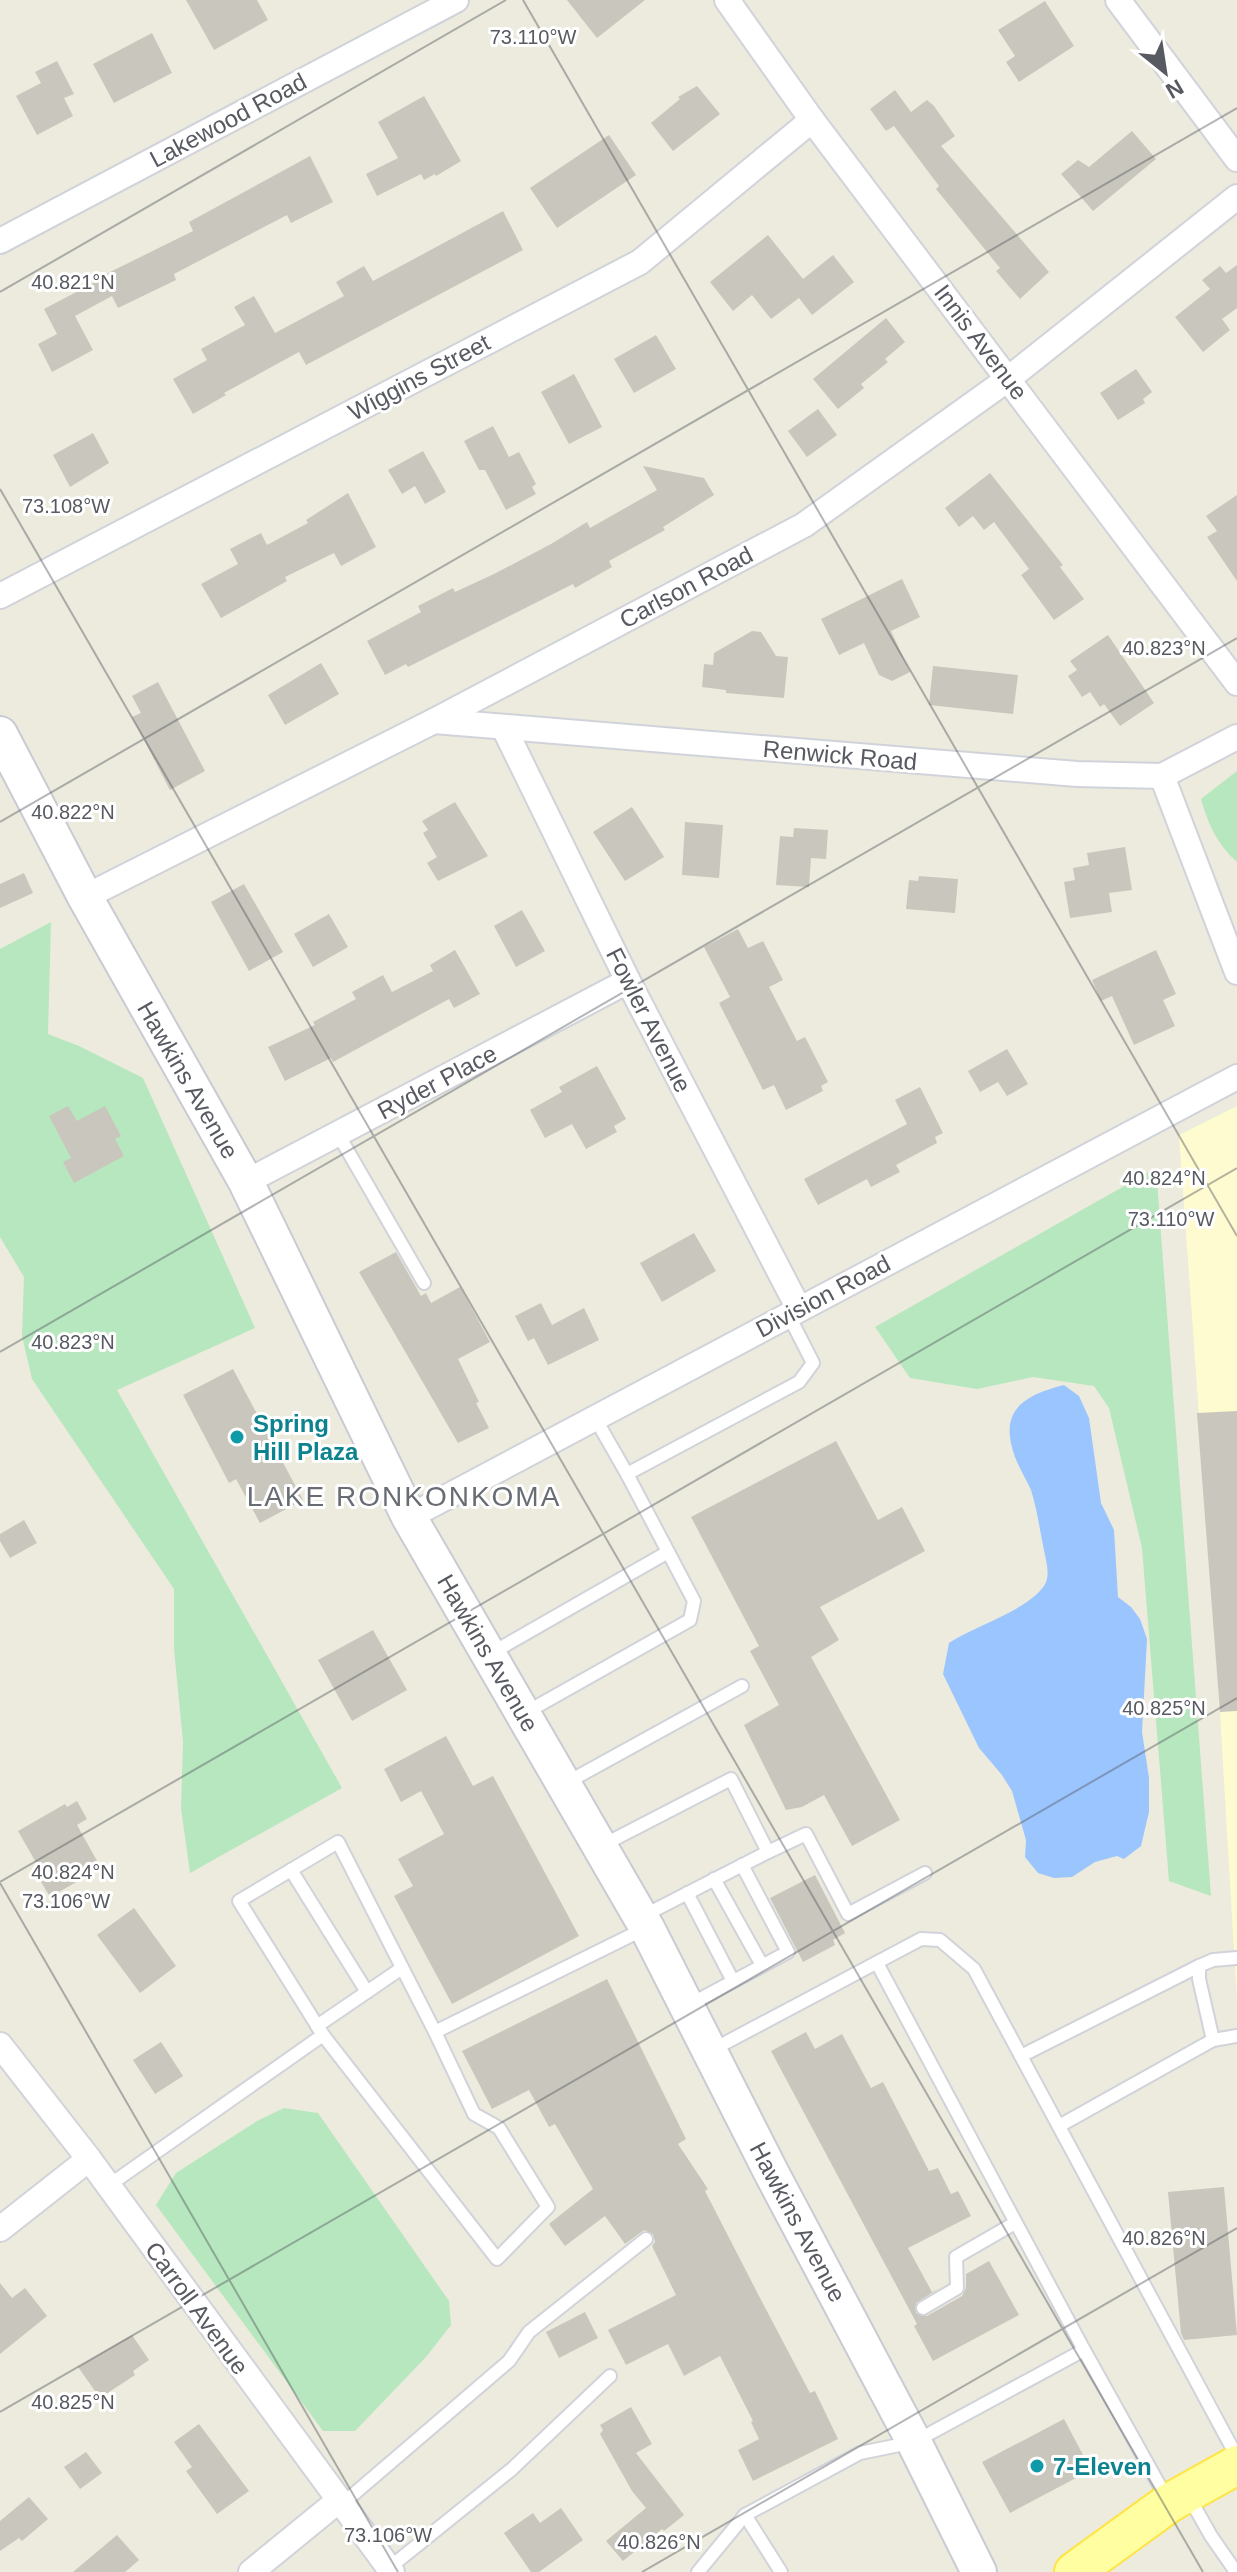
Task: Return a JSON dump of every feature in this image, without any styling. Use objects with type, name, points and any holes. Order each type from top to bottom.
[{"type":"main road","points":[[1074,2572],[1178,2497],[1237,2465]]},
{"type":"street","name":"Lakewood Road","points":[[0,241],[456,0]]},
{"type":"street","name":"Innis Avenue","points":[[727,0],[812,120],[1237,683]]},
{"type":"street","points":[[1118,0],[1237,159]]},
{"type":"street","name":"Wiggins Street","points":[[0,596],[640,262],[812,120]]},
{"type":"street","name":"Carlson Road","points":[[85,897],[434,721],[804,525],[1008,379],[1237,197]]},
{"type":"street","name":"Renwick Road","points":[[434,721],[1077,774],[1162,776],[1237,737]]},
{"type":"street","name":"Fowler Avenue","points":[[504,728],[794,1312]]},
{"type":"street","name":"Hawkins Avenue","points":[[0,735],[85,897],[246,1182],[409,1517],[644,1922],[979,2572]]},
{"type":"street","points":[[1162,776],[1237,972]]},
{"type":"street","name":"Ryder Place","points":[[246,1182],[628,981]]},
{"type":"street","name":"Division Road","points":[[409,1517],[1237,1077]]},
{"type":"street","name":"Carroll Avenue","points":[[0,2045],[89,2159],[390,2570]]},
{"type":"street","points":[[0,2229],[89,2159]]},
{"type":"street","points":[[251,2572],[340,2503]]},
{"type":"lane","points":[[338,1134],[424,1283]]},
{"type":"lane","points":[[627,1474],[799,1382],[813,1363],[794,1312]]},
{"type":"lane","points":[[523,1714],[690,1620],[694,1601],[595,1418]]},
{"type":"lane","points":[[489,1654],[668,1552]]},
{"type":"lane","points":[[564,1785],[742,1686]]},
{"type":"lane","points":[[600,1847],[731,1779],[768,1852]]},
{"type":"lane","points":[[435,2032],[644,1922],[687,1893],[806,1834],[848,1914],[925,1873]]},
{"type":"lane","points":[[338,1842],[474,2114],[499,2128],[548,2207],[497,2259],[320,2030],[239,1901],[291,1870],[338,1842]]},
{"type":"lane","points":[[686,2006],[788,1952],[742,1865]]},
{"type":"lane","points":[[291,1870],[367,1992]]},
{"type":"lane","points":[[714,1879],[762,1965]]},
{"type":"lane","points":[[687,1893],[733,1981]]},
{"type":"lane","points":[[710,2052],[921,1939],[940,1940],[974,1969],[1237,2457]]},
{"type":"lane","points":[[1021,2056],[1199,1966],[1213,1960],[1237,1958]]},
{"type":"lane","points":[[877,1963],[1084,2350],[1178,2497],[1236,2572]]},
{"type":"lane","points":[[1199,1966],[1199,1979],[1213,2040]]},
{"type":"lane","points":[[108,2186],[402,1968]]},
{"type":"lane","points":[[1059,2126],[1213,2040],[1237,2036]]},
{"type":"lane","points":[[923,2308],[957,2288],[956,2257],[1015,2223]]},
{"type":"lane","points":[[340,2503],[509,2361],[529,2332],[646,2239]]},
{"type":"lane","points":[[698,2572],[745,2515],[860,2453],[914,2442],[1084,2350]]},
{"type":"lane","points":[[390,2570],[512,2469],[610,2376]]},
{"type":"lane","points":[[745,2515],[781,2572]]},
{"type":"shaded area","points":[[1237,1106],[1237,2001],[1219,1696],[1179,1135]]},
{"type":"green space","points":[[1237,771],[1237,862],[1214,833],[1201,799]]},
{"type":"green space","points":[[51,922],[48,1034],[143,1078],[255,1328],[117,1390],[342,1788],[190,1873],[181,1808],[183,1742],[174,1649],[174,1589],[32,1379],[22,1336],[24,1277],[0,1237],[0,949]]},
{"type":"green space","points":[[1156,1168],[1211,1896],[1169,1881],[1142,1548],[1109,1408],[1094,1386],[1033,1377],[977,1389],[910,1378],[875,1327]]},
{"type":"green space","points":[[284,2108],[318,2113],[449,2301],[451,2325],[426,2357],[355,2431],[323,2431],[156,2205],[176,2173],[257,2121]]},
{"type":"water","points":[[1064,1385],[1079,1396],[1089,1418],[1101,1503],[1114,1530],[1118,1597],[1140,1619],[1147,1639],[1142,1732],[1149,1778],[1149,1812],[1141,1846],[1124,1859],[1117,1856],[1095,1862],[1072,1877],[1054,1878],[1038,1873],[1025,1857],[1026,1840],[1012,1791],[979,1748],[943,1674],[949,1643],[1013,1611],[1036,1595],[1046,1582],[1047,1564],[1035,1505],[1015,1457],[1010,1428],[1012,1417],[1026,1400]]},
{"type":"building","points":[[186,0],[257,0],[268,20],[214,50]]},
{"type":"building","points":[[567,0],[645,0],[597,38]]},
{"type":"building","points":[[1045,1],[1074,46],[1019,82],[1006,62],[1015,56],[998,30]]},
{"type":"building","points":[[152,33],[172,73],[114,103],[93,64]]},
{"type":"building","points":[[57,61],[74,94],[64,98],[73,116],[37,135],[16,96],[41,83],[35,72]]},
{"type":"building","points":[[697,86],[720,114],[673,151],[651,123],[680,99],[678,97]]},
{"type":"building","points":[[895,90],[911,112],[927,100],[934,106],[955,136],[941,146],[1049,272],[1020,299],[996,271],[1000,268],[936,189],[939,186],[894,126],[886,131],[870,109]]},
{"type":"building","points":[[424,96],[461,161],[436,176],[424,180],[421,174],[377,196],[366,174],[398,158],[378,122]]},
{"type":"building","points":[[1132,131],[1156,159],[1093,211],[1061,174],[1078,160],[1089,167]]},
{"type":"building","points":[[609,135],[636,175],[557,228],[530,188]]},
{"type":"building","points":[[310,156],[333,202],[291,223],[287,215],[174,274],[176,280],[118,308],[112,296],[75,316],[93,350],[52,372],[38,344],[57,334],[44,309],[193,231],[189,222]]},
{"type":"building","points":[[503,211],[523,250],[306,365],[299,352],[224,393],[226,395],[193,414],[173,379],[207,360],[201,349],[245,325],[234,307],[254,296],[275,333],[344,296],[336,282],[364,266],[373,281]]},
{"type":"building","points":[[768,235],[803,279],[833,255],[854,282],[812,315],[799,298],[771,319],[752,295],[733,311],[710,282]]},
{"type":"building","points":[[1237,265],[1237,308],[1222,319],[1230,330],[1203,352],[1175,317],[1210,289],[1202,280],[1220,266],[1226,273]]},
{"type":"building","points":[[886,318],[905,342],[885,359],[888,362],[861,384],[864,388],[838,409],[813,379]]},
{"type":"building","points":[[656,335],[676,369],[634,393],[614,359]]},
{"type":"building","points":[[1136,369],[1152,392],[1143,399],[1145,403],[1118,420],[1100,393]]},
{"type":"building","points":[[574,374],[602,427],[569,444],[541,392]]},
{"type":"building","points":[[818,409],[837,435],[807,457],[788,431]]},
{"type":"building","points":[[493,426],[509,457],[519,452],[536,484],[532,487],[536,494],[506,510],[485,470],[479,470],[464,441]]},
{"type":"building","points":[[93,433],[109,463],[70,487],[53,455]]},
{"type":"building","points":[[423,451],[446,492],[425,504],[415,486],[402,494],[388,470]]},
{"type":"building","points":[[643,466],[704,478],[714,495],[663,527],[665,530],[609,561],[612,567],[575,588],[573,584],[408,667],[406,664],[385,675],[367,641],[421,612],[418,606],[453,588],[455,592],[494,574],[587,522],[590,528],[657,490]]},
{"type":"building","points":[[990,473],[1063,565],[1060,567],[1084,599],[1054,620],[1021,575],[1029,569],[994,522],[984,530],[973,516],[959,527],[945,508]]},
{"type":"building","points":[[348,493],[376,547],[341,566],[334,553],[285,577],[287,581],[221,618],[201,584],[238,564],[230,549],[261,533],[267,545],[308,523],[306,520]]},
{"type":"building","points":[[1237,495],[1237,581],[1207,537],[1217,531],[1206,516]]},
{"type":"building","points":[[902,579],[920,617],[891,631],[910,672],[892,681],[879,675],[864,643],[839,655],[821,619]]},
{"type":"building","points":[[752,631],[761,632],[776,656],[788,657],[784,698],[726,693],[726,690],[702,687],[704,664],[713,665],[714,653]]},
{"type":"building","points":[[1108,635],[1154,703],[1120,726],[1104,704],[1100,707],[1090,692],[1082,697],[1068,676],[1077,670],[1070,661]]},
{"type":"building","points":[[321,663],[339,694],[285,725],[268,695]]},
{"type":"building","points":[[933,666],[1018,675],[1013,714],[929,705]]},
{"type":"building","points":[[158,682],[205,771],[170,790],[132,717],[141,713],[132,696]]},
{"type":"building","points":[[455,802],[488,856],[438,881],[427,863],[437,857],[423,833],[428,830],[422,821]]},
{"type":"building","points":[[632,807],[664,857],[625,881],[593,832]]},
{"type":"building","points":[[685,822],[723,825],[719,878],[682,875]]},
{"type":"building","points":[[794,828],[828,830],[826,859],[811,858],[809,887],[776,885],[780,836],[793,837]]},
{"type":"building","points":[[1125,847],[1132,890],[1109,893],[1112,912],[1070,918],[1064,882],[1075,880],[1073,868],[1089,865],[1087,853]]},
{"type":"building","points":[[24,873],[33,893],[0,908],[0,884]]},
{"type":"building","points":[[919,876],[958,879],[955,913],[906,909],[909,880],[918,881]]},
{"type":"building","points":[[244,884],[283,952],[249,971],[211,902]]},
{"type":"building","points":[[522,910],[545,951],[516,967],[494,926]]},
{"type":"building","points":[[329,914],[348,947],[313,967],[294,934]]},
{"type":"building","points":[[738,929],[748,948],[763,941],[783,980],[769,987],[797,1041],[805,1037],[828,1082],[821,1086],[823,1091],[786,1110],[774,1085],[763,1090],[719,1003],[730,997],[704,947]]},
{"type":"building","points":[[455,950],[480,994],[454,1008],[449,999],[333,1062],[331,1058],[285,1081],[268,1047],[315,1025],[313,1022],[356,999],[352,992],[383,975],[392,992],[433,971],[430,965]]},
{"type":"building","points":[[1156,950],[1176,994],[1163,1000],[1175,1026],[1134,1045],[1112,996],[1101,1001],[1092,980]]},
{"type":"building","points":[[1007,1049],[1028,1084],[1007,1096],[998,1082],[980,1092],[968,1071]]},
{"type":"building","points":[[597,1066],[626,1119],[614,1126],[617,1132],[586,1149],[572,1124],[545,1138],[530,1110],[562,1092],[559,1087]]},
{"type":"building","points":[[920,1087],[943,1133],[935,1137],[937,1143],[896,1165],[900,1172],[871,1187],[867,1179],[818,1205],[804,1179],[907,1124],[895,1100]]},
{"type":"building","points":[[68,1106],[77,1121],[105,1106],[121,1136],[115,1139],[124,1156],[74,1183],[63,1162],[71,1158],[49,1116]]},
{"type":"building","points":[[694,1233],[716,1271],[662,1302],[640,1263]]},
{"type":"building","points":[[396,1252],[421,1296],[426,1293],[431,1303],[460,1287],[490,1342],[458,1359],[489,1428],[458,1443],[359,1272]]},
{"type":"building","points":[[541,1303],[552,1325],[584,1308],[599,1340],[548,1365],[534,1338],[528,1341],[515,1316]]},
{"type":"building","name":"Spring Hill Plaza","points":[[233,1369],[303,1500],[260,1523],[236,1479],[229,1483],[183,1395]]},
{"type":"building","points":[[1237,1411],[1237,1711],[1220,1712],[1197,1413]]},
{"type":"building","points":[[836,1441],[878,1520],[902,1507],[925,1551],[820,1607],[839,1640],[811,1657],[900,1820],[852,1846],[824,1795],[802,1807],[786,1810],[744,1725],[779,1705],[750,1651],[759,1646],[691,1517]]},
{"type":"building","points":[[24,1520],[37,1543],[10,1558],[0,1541],[0,1534]]},
{"type":"building","points":[[373,1630],[407,1690],[352,1721],[318,1660]]},
{"type":"building","points":[[446,1736],[473,1786],[493,1776],[579,1936],[452,2004],[394,1896],[413,1886],[398,1859],[444,1834],[421,1791],[401,1802],[384,1769]]},
{"type":"building","points":[[77,1801],[87,1819],[77,1825],[101,1868],[50,1897],[37,1875],[42,1873],[18,1831],[65,1804],[67,1807]]},
{"type":"building","points":[[815,1875],[845,1933],[833,1940],[835,1945],[803,1962],[770,1898]]},
{"type":"building","points":[[134,1908],[176,1966],[140,1993],[97,1935]]},
{"type":"building","points":[[607,1979],[686,2139],[678,2144],[708,2189],[705,2191],[759,2296],[810,2393],[815,2391],[838,2439],[753,2481],[738,2450],[759,2439],[720,2356],[684,2376],[668,2344],[626,2365],[608,2330],[676,2295],[652,2246],[655,2242],[653,2234],[644,2230],[625,2244],[605,2216],[565,2246],[549,2224],[593,2189],[555,2124],[549,2127],[529,2090],[492,2109],[462,2051]]},
{"type":"building","points":[[806,2032],[815,2049],[842,2034],[871,2088],[883,2082],[929,2171],[938,2168],[951,2194],[958,2191],[971,2216],[908,2248],[932,2292],[941,2287],[916,2303],[916,2313],[927,2316],[962,2296],[966,2288],[966,2274],[989,2261],[1019,2315],[933,2361],[914,2326],[917,2324],[771,2051]]},
{"type":"building","points":[[161,2042],[183,2076],[155,2094],[133,2060]]},
{"type":"building","points":[[1224,2187],[1237,2335],[1184,2340],[1168,2192]]},
{"type":"building","points":[[0,2283],[12,2298],[25,2288],[47,2316],[0,2354]]},
{"type":"building","points":[[585,2312],[598,2338],[559,2358],[546,2332]]},
{"type":"building","points":[[132,2335],[149,2360],[133,2371],[135,2375],[100,2398],[78,2367]]},
{"type":"building","points":[[631,2407],[652,2444],[636,2453],[684,2515],[623,2561],[606,2541],[646,2508],[632,2491],[600,2434],[603,2430],[600,2425]]},
{"type":"building","name":"7-Eleven","points":[[1064,2419],[1091,2470],[1010,2513],[982,2462]]},
{"type":"building","points":[[199,2424],[249,2491],[217,2514],[186,2471],[192,2467],[174,2442]]},
{"type":"building","points":[[86,2452],[102,2473],[80,2489],[64,2467]]},
{"type":"building","points":[[29,2497],[48,2519],[22,2541],[19,2538],[0,2551],[0,2521]]},
{"type":"building","points":[[561,2508],[583,2540],[539,2572],[531,2572],[504,2533],[533,2513],[540,2523]]},
{"type":"building","points":[[117,2535],[139,2560],[125,2572],[73,2572]]},
{"type":"place","name":"Spring Hill Plaza","points":[[237,1437]]},
{"type":"place","name":"7-Eleven","points":[[1037,2466]]},
{"type":"district","name":"LAKE RONKONKOMA","points":[[404,1496]]}]
